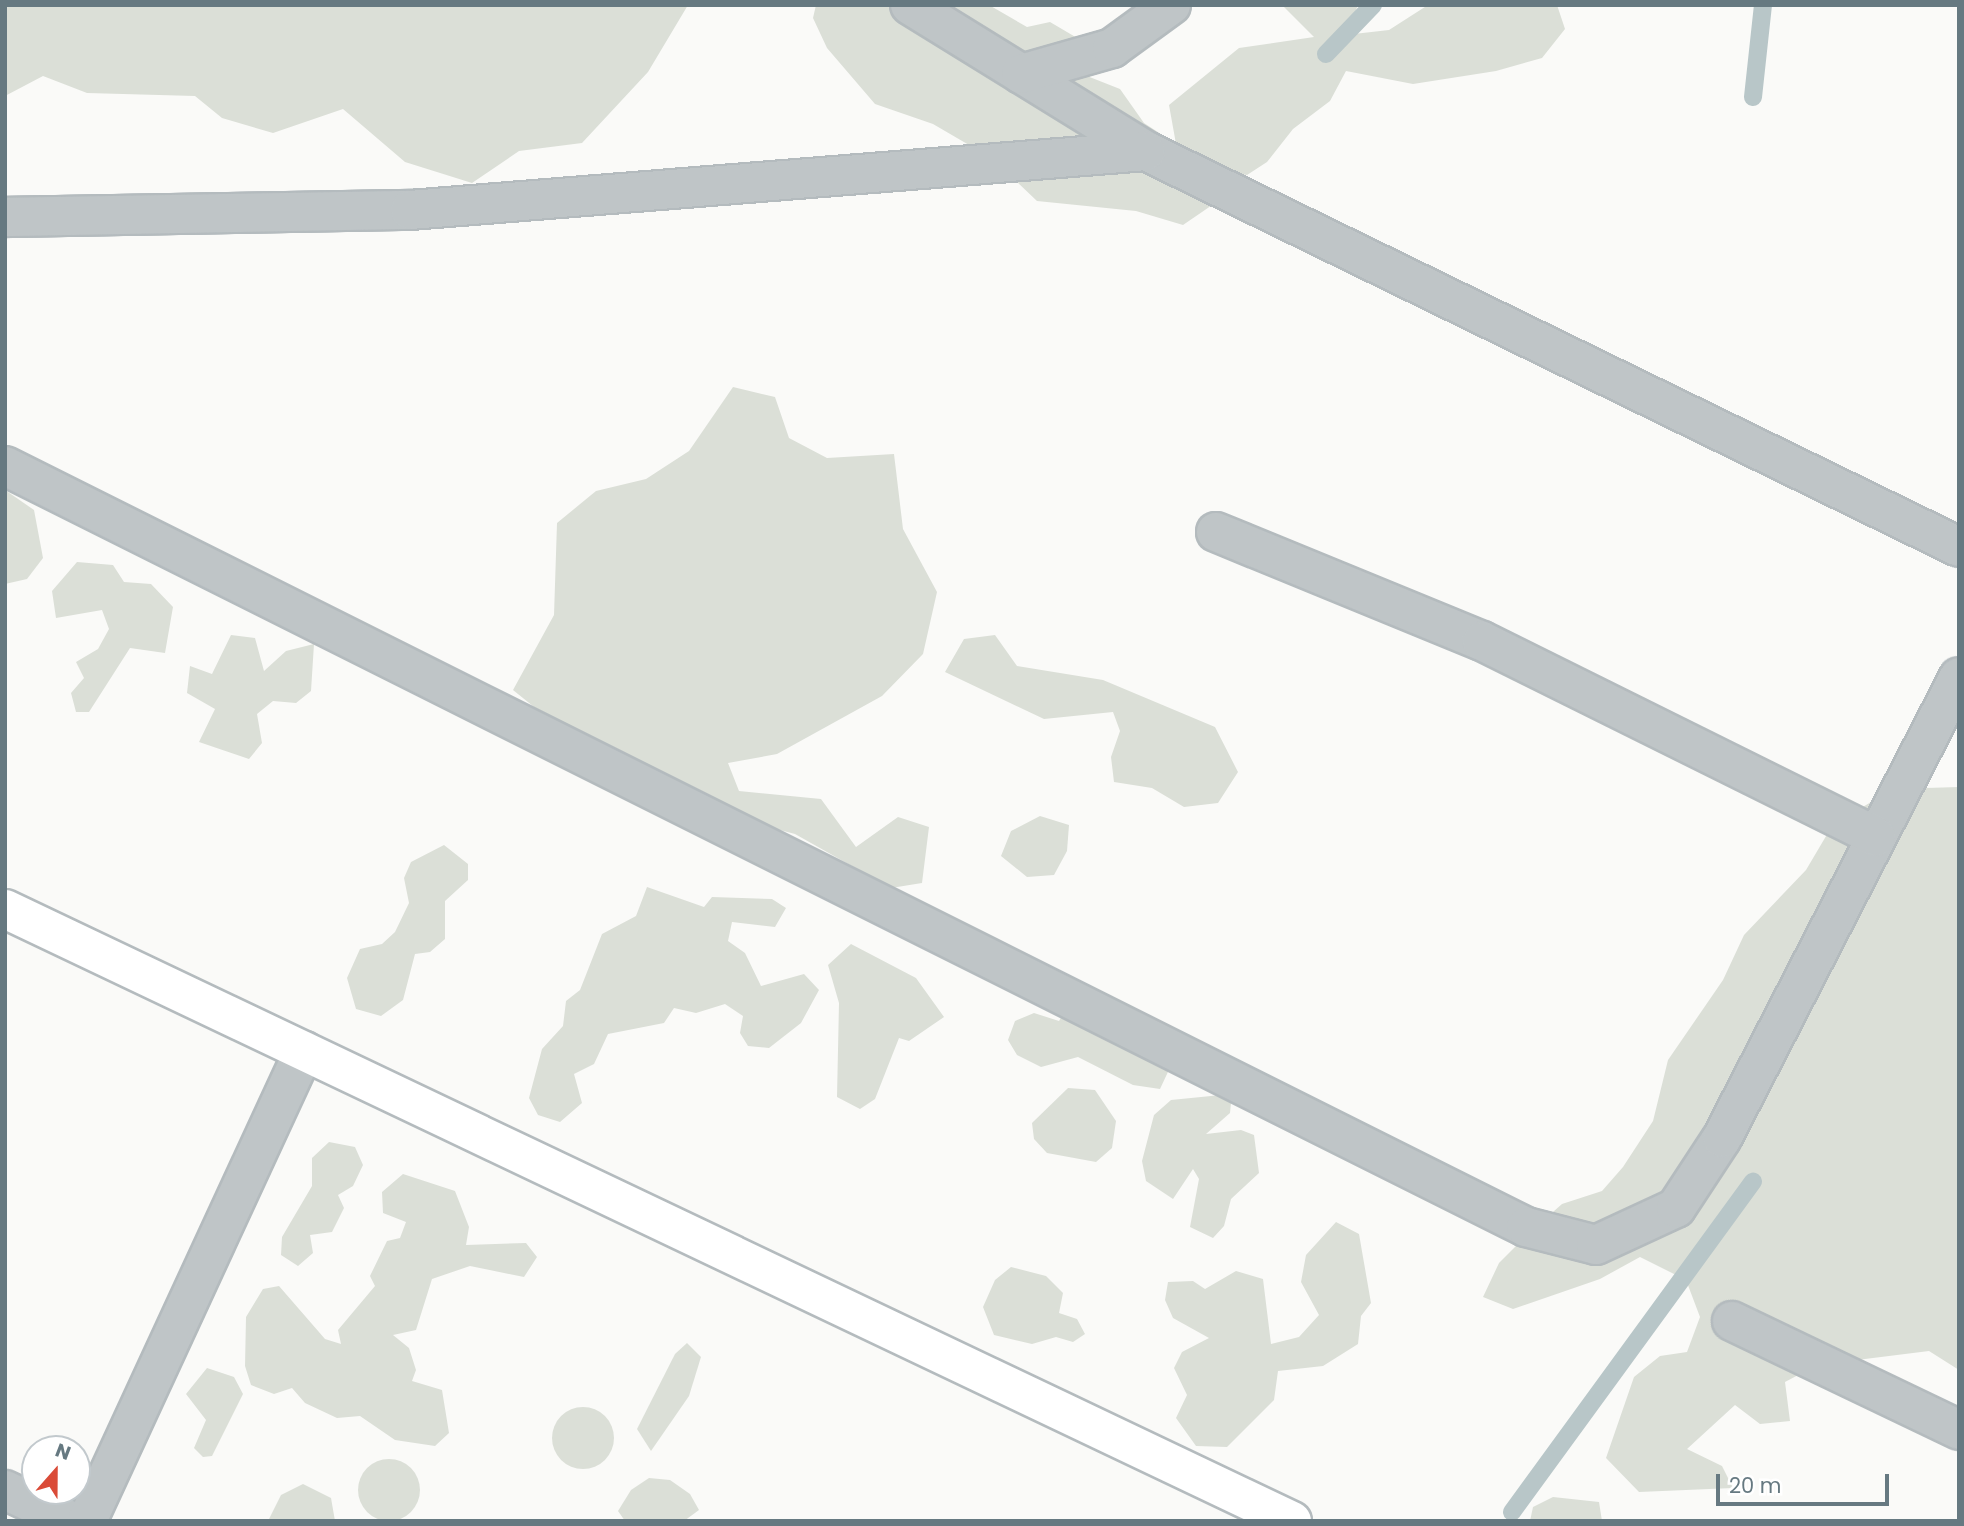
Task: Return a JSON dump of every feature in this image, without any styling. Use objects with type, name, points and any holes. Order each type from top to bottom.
[{"type":"street","points":[[910,5],[1146,151],[1959,547]]},
{"type":"street","points":[[1021,75],[1112,48],[1171,5]]},
{"type":"street","points":[[5,217],[410,210],[1146,151]]},
{"type":"street","points":[[5,466],[1526,1227],[1596,1245],[1675,1208],[1722,1138],[1959,677]]},
{"type":"street","points":[[1216,532],[1482,641],[1876,836]]},
{"type":"street","points":[[5,909],[1293,1521]]},
{"type":"street","points":[[87,1521],[304,1051]]},
{"type":"street","points":[[1732,1321],[1959,1430]]},
{"type":"street","points":[[5,1490],[71,1521]]},
{"type":"shaded area","points":[[5,5],[688,5],[648,72],[582,143],[519,151],[472,183],[405,162],[343,109],[273,133],[222,118],[195,96],[87,93],[43,76],[5,96]]},
{"type":"shaded area","points":[[816,5],[989,5],[1027,27],[1050,22],[1084,42],[1087,76],[1120,89],[1144,123],[1176,144],[1169,105],[1239,48],[1314,37],[1282,5],[1358,5],[1345,35],[1389,30],[1428,5],[1557,5],[1565,29],[1542,58],[1496,71],[1413,84],[1346,71],[1330,101],[1293,129],[1267,162],[1247,175],[1209,170],[1221,199],[1183,225],[1136,211],[1037,201],[993,159],[933,124],[875,104],[827,48],[813,18]]},
{"type":"shaded area","points":[[733,387],[775,397],[789,438],[827,458],[894,454],[903,529],[937,592],[923,654],[882,696],[777,754],[728,763],[739,791],[821,799],[856,847],[898,817],[929,827],[922,883],[891,888],[795,834],[765,826],[544,715],[513,690],[554,615],[557,523],[596,491],[646,479],[689,451]]},
{"type":"shaded area","points":[[5,490],[34,510],[43,558],[27,579],[5,584]]},
{"type":"shaded area","points":[[77,562],[113,565],[124,582],[151,584],[173,607],[165,653],[130,648],[89,712],[76,712],[71,693],[84,678],[76,662],[98,649],[109,629],[102,610],[56,618],[52,591]]},
{"type":"shaded area","points":[[231,635],[255,638],[264,671],[286,651],[314,644],[311,691],[296,703],[273,701],[257,714],[262,743],[249,759],[199,742],[215,709],[187,693],[190,666],[212,674]]},
{"type":"shaded area","points":[[995,635],[1017,666],[1103,680],[1215,727],[1238,772],[1218,803],[1184,807],[1152,788],[1114,782],[1111,757],[1120,731],[1113,712],[1044,719],[945,672],[964,639]]},
{"type":"shaded area","points":[[1959,787],[1959,1370],[1929,1351],[1817,1365],[1785,1382],[1790,1421],[1760,1424],[1735,1405],[1687,1449],[1722,1466],[1733,1488],[1639,1492],[1606,1458],[1634,1377],[1660,1356],[1687,1352],[1700,1317],[1686,1280],[1640,1257],[1600,1279],[1513,1309],[1483,1297],[1499,1263],[1528,1234],[1562,1204],[1602,1191],[1623,1167],[1653,1121],[1668,1060],[1723,980],[1744,935],[1806,870],[1832,826],[1892,789]]},
{"type":"shaded area","points":[[1040,816],[1069,825],[1067,851],[1054,875],[1027,877],[1001,856],[1011,831]]},
{"type":"shaded area","points":[[444,845],[468,864],[468,880],[445,901],[445,939],[430,952],[415,954],[403,1000],[381,1016],[356,1009],[347,978],[360,949],[382,944],[395,932],[409,903],[404,878],[411,862]]},
{"type":"shaded area","points":[[647,887],[704,907],[712,897],[772,899],[786,908],[775,927],[732,922],[728,941],[745,953],[761,986],[804,974],[819,990],[801,1023],[769,1048],[748,1046],[740,1033],[743,1016],[725,1004],[696,1013],[674,1008],[664,1023],[608,1034],[594,1064],[574,1074],[582,1103],[560,1122],[538,1115],[529,1098],[542,1049],[563,1026],[566,1001],[580,990],[602,934],[636,916]]},
{"type":"shaded area","points":[[851,944],[916,978],[944,1017],[909,1041],[899,1038],[875,1099],[860,1109],[837,1097],[839,1003],[828,965]]},
{"type":"shaded area","points":[[1065,1011],[1174,1059],[1160,1089],[1133,1085],[1078,1057],[1041,1067],[1017,1055],[1008,1040],[1015,1021],[1034,1013],[1059,1021]]},
{"type":"shaded area","points":[[1068,1088],[1095,1090],[1116,1121],[1112,1148],[1096,1162],[1047,1153],[1034,1139],[1032,1123]]},
{"type":"shaded area","points":[[1221,1095],[1231,1103],[1230,1113],[1206,1134],[1241,1130],[1254,1135],[1259,1173],[1231,1199],[1224,1226],[1213,1238],[1190,1227],[1199,1179],[1193,1169],[1173,1199],[1146,1181],[1142,1161],[1154,1115],[1171,1100]]},
{"type":"shaded area","points":[[329,1142],[355,1147],[363,1165],[353,1186],[338,1195],[344,1208],[332,1232],[310,1235],[313,1253],[298,1266],[281,1255],[282,1237],[312,1186],[312,1158]]},
{"type":"shaded area","points":[[403,1174],[455,1191],[469,1227],[466,1245],[526,1243],[537,1257],[524,1277],[470,1266],[432,1279],[416,1330],[393,1335],[409,1348],[416,1370],[412,1381],[442,1390],[449,1433],[435,1446],[395,1440],[360,1416],[337,1418],[305,1403],[292,1388],[274,1394],[251,1385],[245,1366],[246,1317],[263,1289],[279,1286],[325,1339],[341,1344],[338,1330],[375,1286],[370,1276],[387,1241],[400,1238],[406,1222],[383,1213],[382,1192]]},
{"type":"shaded area","points":[[1336,1222],[1359,1234],[1371,1303],[1361,1316],[1358,1344],[1323,1366],[1278,1371],[1274,1400],[1227,1447],[1196,1446],[1176,1418],[1187,1395],[1174,1368],[1182,1352],[1209,1338],[1173,1318],[1165,1300],[1168,1282],[1193,1281],[1205,1289],[1236,1271],[1263,1279],[1271,1344],[1299,1337],[1319,1315],[1301,1282],[1306,1255]]},
{"type":"shaded area","points":[[1011,1267],[1046,1276],[1063,1293],[1059,1313],[1077,1319],[1085,1334],[1073,1342],[1056,1337],[1032,1344],[994,1335],[983,1307],[995,1280]]},
{"type":"shaded area","points":[[687,1343],[701,1357],[689,1396],[651,1451],[637,1429],[675,1354]]},
{"type":"shaded area","points":[[207,1368],[234,1377],[243,1394],[212,1456],[203,1457],[194,1448],[206,1420],[186,1394]]},
{"type":"shaded area","points":[[577,1407],[589,1407],[605,1416],[612,1426],[612,1450],[605,1460],[589,1469],[577,1469],[566,1464],[557,1455],[552,1444],[552,1432],[557,1421],[566,1412]]},
{"type":"shaded area","points":[[389,1459],[411,1468],[420,1490],[411,1512],[389,1521],[367,1512],[358,1490],[367,1468]]},
{"type":"shaded area","points":[[649,1478],[670,1480],[690,1494],[699,1510],[684,1521],[625,1521],[618,1511],[631,1490]]},
{"type":"shaded area","points":[[303,1484],[331,1498],[335,1521],[268,1521],[281,1495]]},
{"type":"shaded area","points":[[1553,1497],[1599,1502],[1602,1521],[1530,1521],[1533,1507]]},
{"type":"waterway","points":[[1326,54],[1373,5]]},
{"type":"waterway","points":[[1753,97],[1763,5]]},
{"type":"waterway","points":[[1512,1512],[1753,1182]]}]
